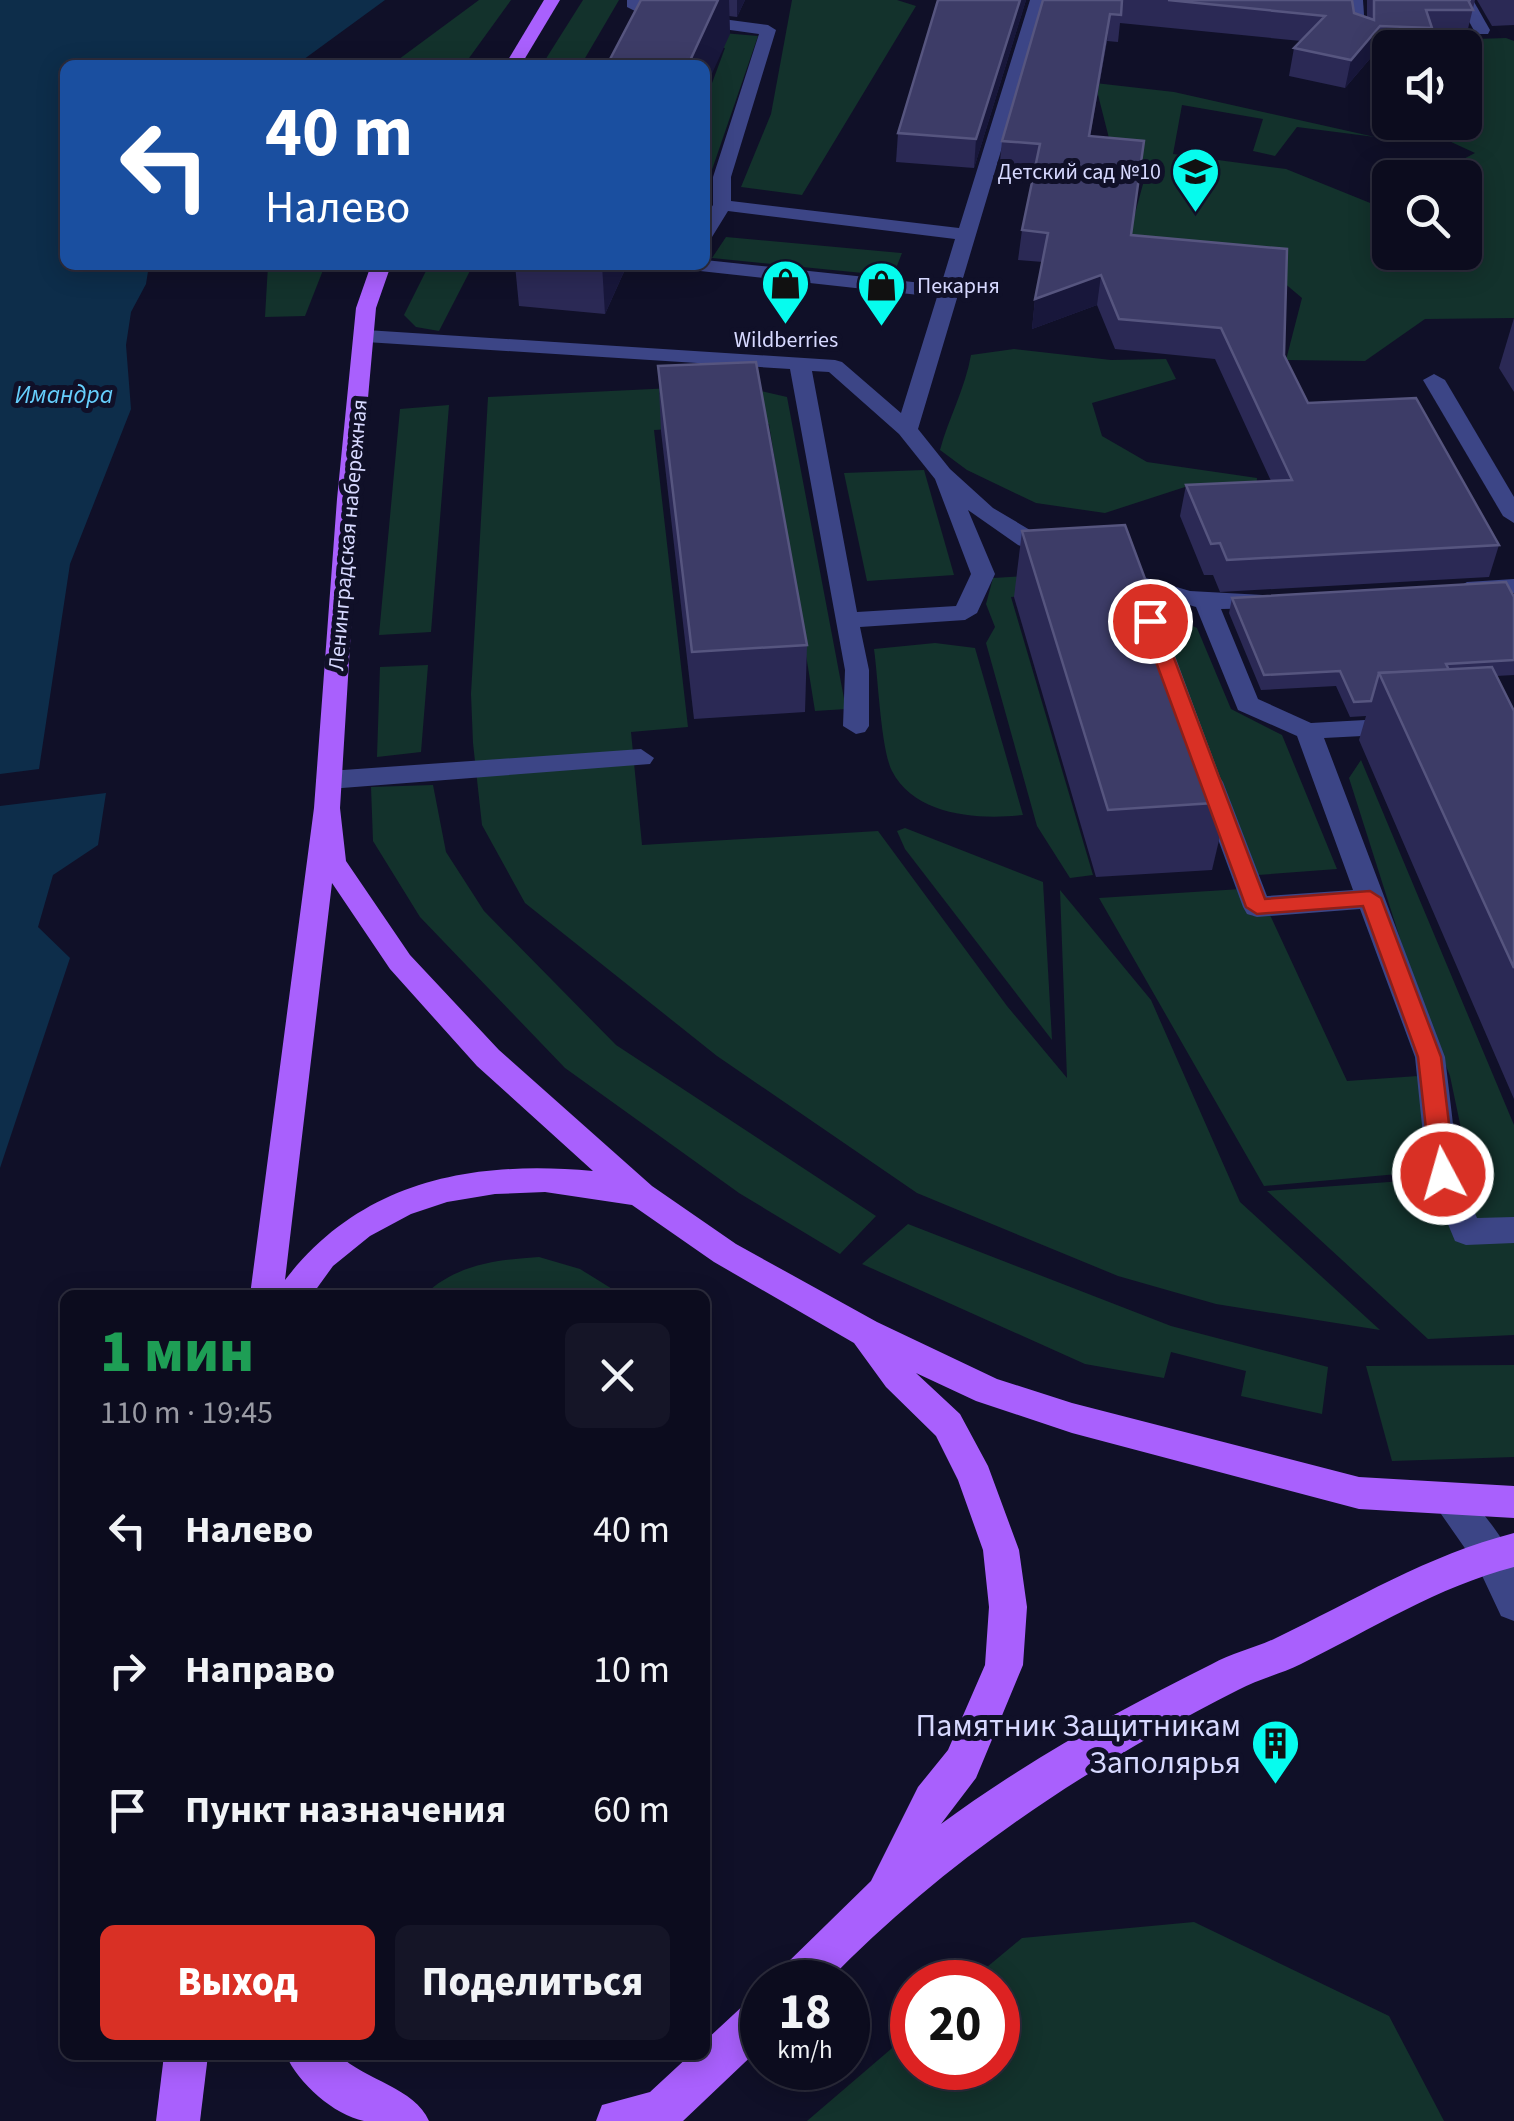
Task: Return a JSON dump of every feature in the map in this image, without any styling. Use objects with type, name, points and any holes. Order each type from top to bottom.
[{"type":"main road","points":[[516,60],[552,0]]},
{"type":"main road","name":"Ленинградская набережная","points":[[328,794],[348,499],[366,308],[379,270]]},
{"type":"main road","points":[[328,794],[332,862],[400,962],[488,1058],[641,1195],[725,1253],[865,1332],[988,1390],[1072,1418],[1358,1493],[1514,1502]]},
{"type":"main road","points":[[268,1290],[328,794]]},
{"type":"main road","points":[[296,1290],[309,1266],[378,1213],[472,1184],[556,1178],[641,1195]]},
{"type":"main road","points":[[865,1332],[898,1377],[948,1426],[975,1477],[1000,1550],[1008,1607],[1004,1664],[962,1764],[932,1802],[884,1895]]},
{"type":"main road","points":[[820,1960],[884,1895],[971,1830],[1070,1764],[1226,1676],[1283,1654],[1400,1592],[1503,1552]]},
{"type":"main road","points":[[642,2118],[740,2036]]},
{"type":"main road","points":[[178,2121],[185,2060]]},
{"type":"main road","points":[[313,2060],[338,2084],[407,2121]]},
{"type":"lane","points":[[635,0],[633,4],[651,14],[768,30],[722,177],[722,206],[710,225]]},
{"type":"lane","points":[[907,428],[1038,0]]},
{"type":"lane","points":[[1355,0],[1360,40]]},
{"type":"lane","points":[[1465,0],[1482,30]]},
{"type":"lane","points":[[722,206],[966,235]]},
{"type":"lane","points":[[710,266],[949,292]]},
{"type":"lane","points":[[366,336],[835,366],[907,428],[942,474],[985,513],[1026,540],[1164,596],[1206,602],[1302,599]]},
{"type":"lane","points":[[800,364],[857,670],[856,726]]},
{"type":"lane","points":[[1434,380],[1514,516]]},
{"type":"lane","points":[[846,620],[965,613],[983,574],[942,474]]},
{"type":"lane","points":[[1137,585],[1150,621]]},
{"type":"lane","points":[[1437,591],[1514,586]]},
{"type":"lane","points":[[1206,602],[1247,704],[1308,731],[1418,725]]},
{"type":"lane","points":[[1308,731],[1430,1057],[1443,1174],[1466,1232],[1514,1230]]},
{"type":"lane","points":[[328,794],[640,758]]},
{"type":"lane","points":[[1204,764],[1257,907],[1370,898]]},
{"type":"lane","points":[[1450,1501],[1503,1552],[1514,1604]]},
{"type":"green space","points":[[479,0],[511,0],[468,60],[398,60]]},
{"type":"green space","points":[[583,0],[619,0],[584,60],[545,60]]},
{"type":"green space","points":[[792,0],[897,0],[916,6],[802,195],[741,187],[771,114]]},
{"type":"green space","points":[[629,25],[758,36],[710,175],[710,88],[725,48],[648,42],[611,60]]},
{"type":"green space","points":[[1482,39],[1514,41],[1514,318],[1425,319],[1365,361],[1286,360],[1302,298],[1264,266],[1124,254],[1149,162],[1113,154],[1095,83],[1174,92],[1372,136],[1297,127],[1275,156],[1253,151],[1263,119],[1182,105],[1173,154],[1286,169],[1372,204],[1372,270],[1482,270],[1482,160],[1462,160],[1475,153],[1447,140],[1482,140]]},
{"type":"green space","points":[[726,237],[902,253],[893,276],[712,258]]},
{"type":"green space","points":[[268,270],[323,270],[305,316],[265,317]]},
{"type":"green space","points":[[426,270],[470,270],[439,331],[416,327],[404,315]]},
{"type":"green space","points":[[1014,349],[1111,360],[1166,359],[1176,379],[1092,403],[1102,436],[1147,462],[1257,478],[1256,490],[1185,487],[1105,513],[1036,503],[967,470],[940,450],[971,355]]},
{"type":"green space","points":[[735,385],[787,397],[846,709],[815,711],[769,424],[654,430],[688,727],[631,732],[642,845],[878,831],[1007,1006],[1067,1078],[1060,890],[1151,1000],[1240,1202],[1380,1330],[1216,1304],[1118,1276],[917,1193],[717,1056],[525,903],[482,825],[473,743],[471,694],[488,397]]},
{"type":"green space","points":[[449,405],[431,632],[379,635],[400,409]]},
{"type":"green space","points":[[924,470],[954,575],[867,581],[844,473]]},
{"type":"green space","points":[[1041,575],[1071,592],[1011,597],[1093,875],[1070,878],[1037,826],[986,643],[995,627],[986,604],[993,578]]},
{"type":"green space","points":[[1153,608],[1197,628],[1231,709],[1282,735],[1337,869],[1258,875]]},
{"type":"green space","points":[[935,643],[975,648],[1023,815],[987,817],[932,806],[902,786],[892,771],[883,731],[874,649]]},
{"type":"green space","points":[[428,665],[421,752],[377,757],[380,667]]},
{"type":"green space","points":[[1361,760],[1514,1125],[1514,1335],[1428,1339],[1267,1191],[1471,1176],[1450,1076],[1417,992],[1349,778]]},
{"type":"green space","points":[[433,785],[446,852],[484,911],[616,1045],[876,1216],[840,1254],[739,1193],[565,1068],[420,917],[373,841],[371,787]]},
{"type":"green space","points":[[905,828],[1043,882],[1052,1040],[905,849],[897,831]]},
{"type":"green space","points":[[1241,889],[1252,916],[1270,915],[1347,1081],[1418,1076],[1431,1171],[1264,1186],[1099,898]]},
{"type":"green space","points":[[908,1224],[1171,1326],[1328,1367],[1322,1414],[1241,1396],[1246,1371],[1171,1352],[1164,1378],[1085,1364],[862,1264]]},
{"type":"green space","points":[[539,1257],[580,1269],[614,1290],[430,1290],[450,1276],[492,1262]]},
{"type":"green space","points":[[1514,1365],[1514,1457],[1392,1461],[1366,1366]]},
{"type":"green space","points":[[1194,1922],[1389,2016],[1444,2121],[807,2121],[843,2090],[870,2090],[870,2067],[890,2050],[890,2090],[1020,2090],[1020,1960],[996,1960],[1022,1938]]},
{"type":"water","name":"Имандра","points":[[0,0],[385,0],[303,60],[60,60],[60,270],[148,270],[146,284],[131,312],[126,345],[131,409],[70,564],[39,769],[0,774]]},
{"type":"water","points":[[106,793],[98,845],[53,875],[38,927],[70,958],[0,1168],[0,806]]},
{"type":"building","points":[[641,0],[718,0],[690,60],[610,60]]},
{"type":"building","points":[[938,0],[1020,0],[976,139],[898,133]]},
{"type":"building","points":[[1043,0],[1122,0],[1121,15],[1110,14],[1089,136],[1144,141],[1131,235],[1287,249],[1284,355],[1308,403],[1416,398],[1499,545],[1227,560],[1220,543],[1211,544],[1186,485],[1292,480],[1221,328],[1119,319],[1101,275],[1035,299],[1048,233],[1022,230],[1040,144],[1002,141]]},
{"type":"building","points":[[1168,0],[1352,0],[1354,13],[1374,20],[1374,0],[1468,0],[1473,10],[1426,10],[1432,28],[1380,26],[1372,30],[1372,35],[1351,60],[1294,48],[1325,16]]},
{"type":"building","points":[[756,362],[807,645],[692,652],[658,366]]},
{"type":"building","points":[[1125,525],[1228,802],[1108,810],[1022,531]]},
{"type":"building","points":[[1506,582],[1514,597],[1514,660],[1446,664],[1449,670],[1379,673],[1371,701],[1354,702],[1340,671],[1264,675],[1232,598]]},
{"type":"building","points":[[1492,667],[1514,711],[1514,968],[1379,673]]},
{"type":"place","name":"Детский сад №10","points":[[1196,214]]},
{"type":"place","name":"Wildberries","points":[[786,326]]},
{"type":"place","name":"Пекарня","points":[[882,328]]},
{"type":"place","name":"Памятник Защитникам Заполярья","points":[[1276,1786]]},
{"type":"route","points":[[1150,621],[1257,907],[1370,898],[1430,1057],[1443,1174]]}]
